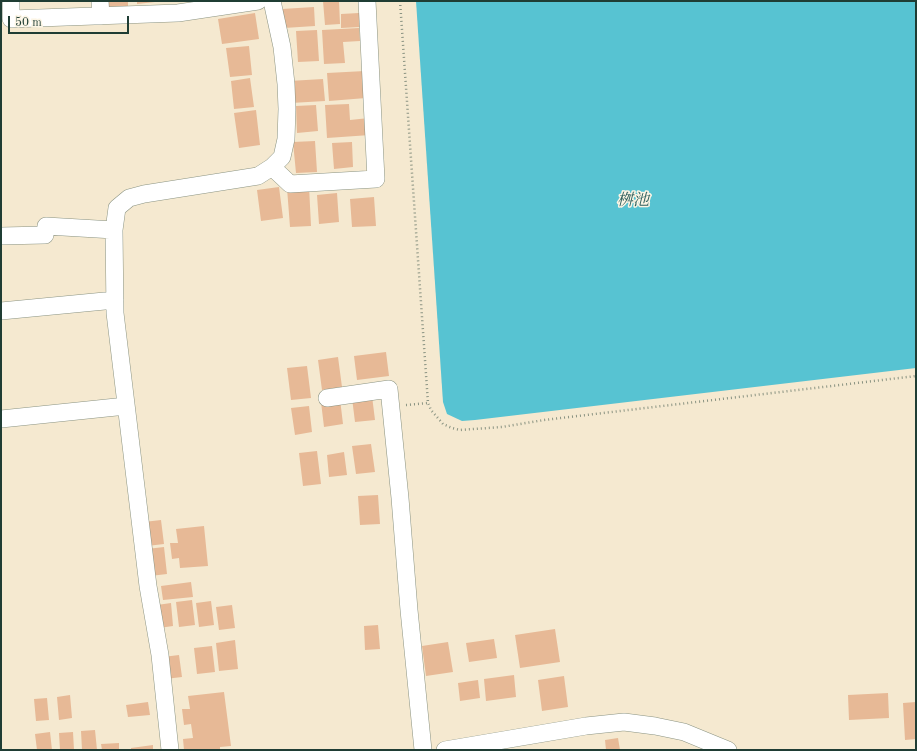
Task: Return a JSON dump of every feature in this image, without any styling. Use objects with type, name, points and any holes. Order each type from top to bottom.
[{"type":"street","points":[[11,1],[11,19],[100,8],[182,7],[258,1]]},
{"type":"street","points":[[170,750],[160,655],[148,586],[126,406],[115,300],[114,230],[117,208],[129,198],[144,194],[258,176],[272,167],[282,157],[286,139],[287,109],[282,47],[272,1]]},
{"type":"street","points":[[272,167],[290,184],[376,179],[367,1]]},
{"type":"street","points":[[1,236],[45,235],[46,226],[114,230]]},
{"type":"street","points":[[1,311],[115,300]]},
{"type":"street","points":[[327,398],[389,389],[423,750]]},
{"type":"street","points":[[1,419],[126,406]]},
{"type":"street","points":[[445,750],[586,726],[624,722],[684,732],[728,750]]},
{"type":"path","points":[[400,1],[428,403],[431,410],[443,424],[460,430],[502,427],[544,420],[916,376]]},
{"type":"path","points":[[407,405],[428,403]]},
{"type":"water","name":"桝池","points":[[416,1],[916,1],[916,368],[475,420],[462,421],[447,414],[443,402]]},
{"type":"building","points":[[109,1],[128,1],[128,9],[109,10]]},
{"type":"building","points":[[137,1],[155,1],[155,2],[137,4]]},
{"type":"building","points":[[323,1],[339,1],[340,24],[325,25]]},
{"type":"building","points":[[314,7],[315,26],[284,28],[282,9]]},
{"type":"building","points":[[255,13],[259,39],[222,44],[218,19]]},
{"type":"building","points":[[359,13],[360,27],[341,28],[341,14]]},
{"type":"building","points":[[359,28],[360,41],[343,42],[345,63],[324,64],[322,30]]},
{"type":"building","points":[[317,30],[319,61],[298,62],[296,31]]},
{"type":"building","points":[[249,46],[252,75],[230,77],[226,48]]},
{"type":"building","points":[[365,71],[366,98],[329,101],[327,73]]},
{"type":"building","points":[[250,78],[254,107],[234,109],[231,81]]},
{"type":"building","points":[[323,79],[325,101],[291,103],[289,81]]},
{"type":"building","points":[[349,104],[350,120],[369,118],[370,135],[327,138],[325,105]]},
{"type":"building","points":[[316,105],[318,131],[297,133],[296,106]]},
{"type":"building","points":[[256,110],[260,145],[239,148],[234,113]]},
{"type":"building","points":[[315,141],[317,172],[296,173],[293,142]]},
{"type":"building","points":[[352,142],[353,167],[334,169],[332,143]]},
{"type":"building","points":[[309,186],[311,226],[290,227],[287,188]]},
{"type":"building","points":[[279,187],[283,218],[261,221],[257,190]]},
{"type":"building","points":[[337,193],[339,222],[319,224],[317,195]]},
{"type":"building","points":[[374,197],[376,226],[352,227],[350,199]]},
{"type":"building","points":[[386,352],[389,376],[357,380],[354,356]]},
{"type":"building","points":[[338,357],[342,387],[322,390],[318,360]]},
{"type":"building","points":[[307,366],[311,398],[291,400],[287,368]]},
{"type":"building","points":[[372,396],[375,420],[355,422],[352,398]]},
{"type":"building","points":[[340,399],[343,424],[324,427],[321,402]]},
{"type":"building","points":[[309,406],[312,432],[295,435],[291,408]]},
{"type":"building","points":[[371,444],[375,472],[356,474],[352,446]]},
{"type":"building","points":[[317,451],[321,484],[303,486],[299,453]]},
{"type":"building","points":[[344,452],[347,475],[329,477],[327,455]]},
{"type":"building","points":[[378,495],[380,524],[360,525],[358,496]]},
{"type":"building","points":[[161,520],[164,544],[147,546],[144,522]]},
{"type":"building","points":[[204,526],[208,566],[180,568],[179,558],[172,559],[170,543],[178,543],[176,529]]},
{"type":"building","points":[[164,547],[167,574],[150,576],[147,549]]},
{"type":"building","points":[[191,582],[193,597],[163,600],[161,586]]},
{"type":"building","points":[[192,600],[195,625],[179,627],[176,602]]},
{"type":"building","points":[[211,601],[214,625],[199,627],[196,603]]},
{"type":"building","points":[[171,603],[173,626],[159,628],[157,605]]},
{"type":"building","points":[[232,605],[235,628],[219,630],[216,607]]},
{"type":"building","points":[[378,625],[380,649],[365,650],[364,626]]},
{"type":"building","points":[[555,629],[560,662],[520,668],[515,635]]},
{"type":"building","points":[[494,639],[497,658],[469,662],[466,643]]},
{"type":"building","points":[[235,640],[238,669],[219,671],[216,643]]},
{"type":"building","points":[[448,642],[453,672],[426,676],[422,646]]},
{"type":"building","points":[[212,646],[215,672],[197,674],[194,648]]},
{"type":"building","points":[[179,655],[182,677],[165,679],[163,657]]},
{"type":"building","points":[[514,675],[516,697],[486,701],[484,679]]},
{"type":"building","points":[[564,676],[568,707],[542,711],[538,680]]},
{"type":"building","points":[[478,680],[480,698],[460,701],[458,683]]},
{"type":"building","points":[[224,692],[231,746],[220,747],[220,750],[184,750],[183,739],[193,738],[191,724],[184,725],[182,709],[190,709],[188,696]]},
{"type":"building","points":[[888,693],[889,718],[849,720],[848,695]]},
{"type":"building","points":[[70,695],[72,718],[59,720],[57,697]]},
{"type":"building","points":[[47,698],[49,720],[36,721],[34,699]]},
{"type":"building","points":[[148,702],[150,715],[128,717],[126,705]]},
{"type":"building","points":[[916,702],[916,739],[905,740],[903,703]]},
{"type":"building","points":[[95,730],[97,750],[82,750],[81,731]]},
{"type":"building","points":[[50,732],[52,750],[37,750],[35,734]]},
{"type":"building","points":[[73,732],[74,750],[60,750],[59,733]]},
{"type":"building","points":[[618,738],[620,750],[606,750],[605,740]]},
{"type":"building","points":[[119,743],[119,750],[102,750],[101,744]]},
{"type":"building","points":[[153,745],[153,750],[131,750],[131,748]]}]
